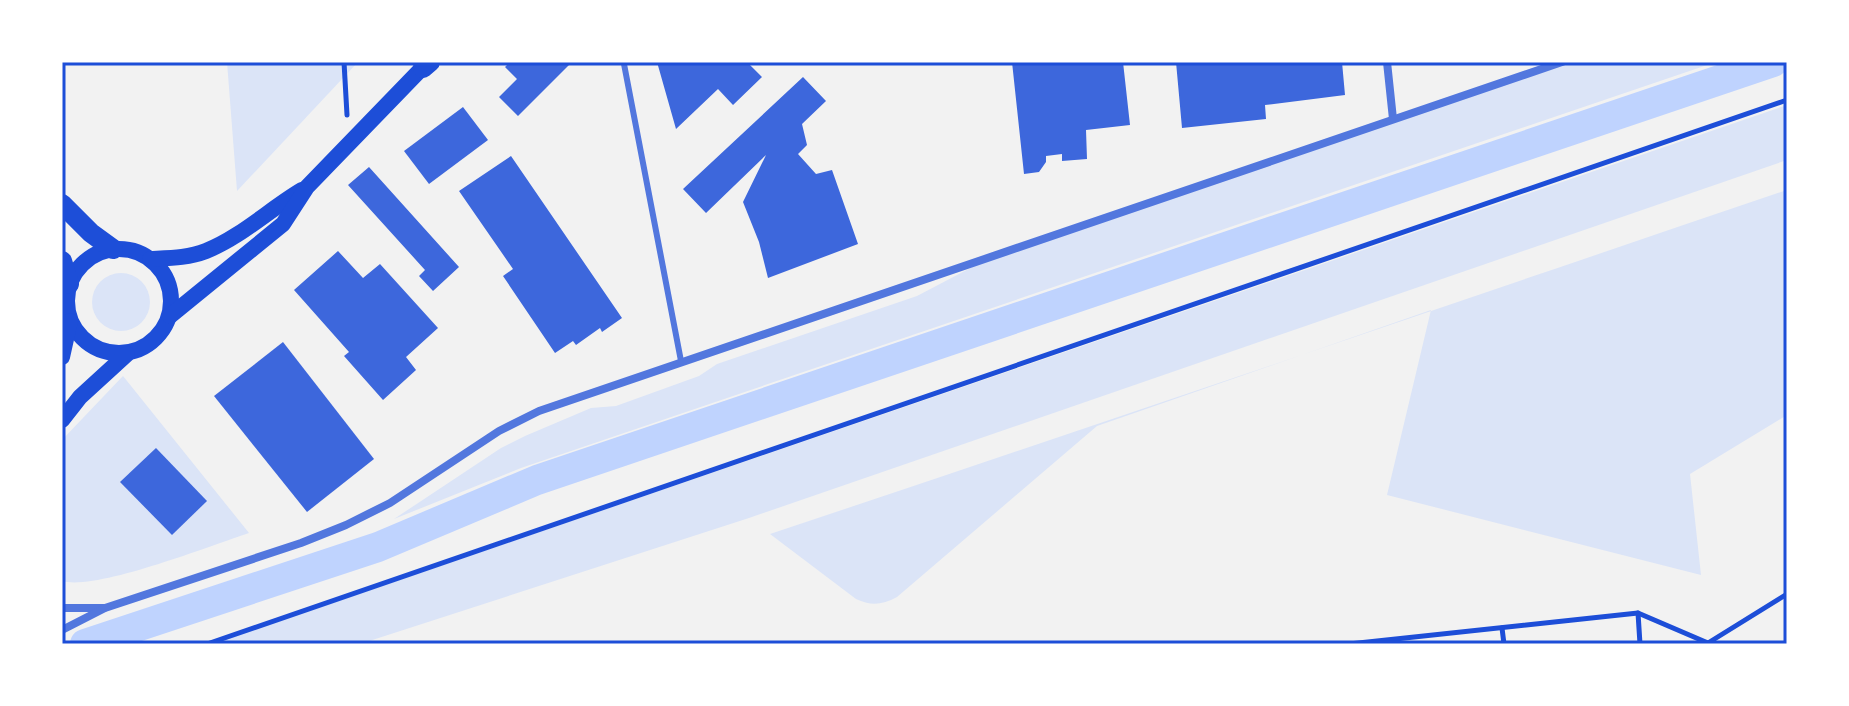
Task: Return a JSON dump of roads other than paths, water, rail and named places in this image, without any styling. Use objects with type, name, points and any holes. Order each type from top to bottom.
[{"type":"highway","points":[[62,204],[83,226],[113,249]]},
{"type":"highway","points":[[62,261],[69,284]]},
{"type":"main road","points":[[170,316],[228,272],[283,224],[307,187],[427,64]]},
{"type":"main road","points":[[150,259],[176,258],[206,251],[307,187]]},
{"type":"main road","points":[[62,420],[80,397],[127,354],[154,341],[170,316],[172,300],[162,270],[139,252],[113,249],[86,260],[69,284],[67,309],[79,336],[92,347],[109,353],[127,354]]},
{"type":"main road","points":[[62,357],[70,321]]},
{"type":"street","points":[[1387,62],[1393,119]]},
{"type":"street","points":[[62,630],[105,608],[346,525],[390,503],[499,431],[539,411],[1562,62]]},
{"type":"street","points":[[62,608],[105,608]]},
{"type":"lane","points":[[624,64],[681,361]]},
{"type":"waterway","points":[[85,644],[378,547],[537,480],[1773,62]]}]
